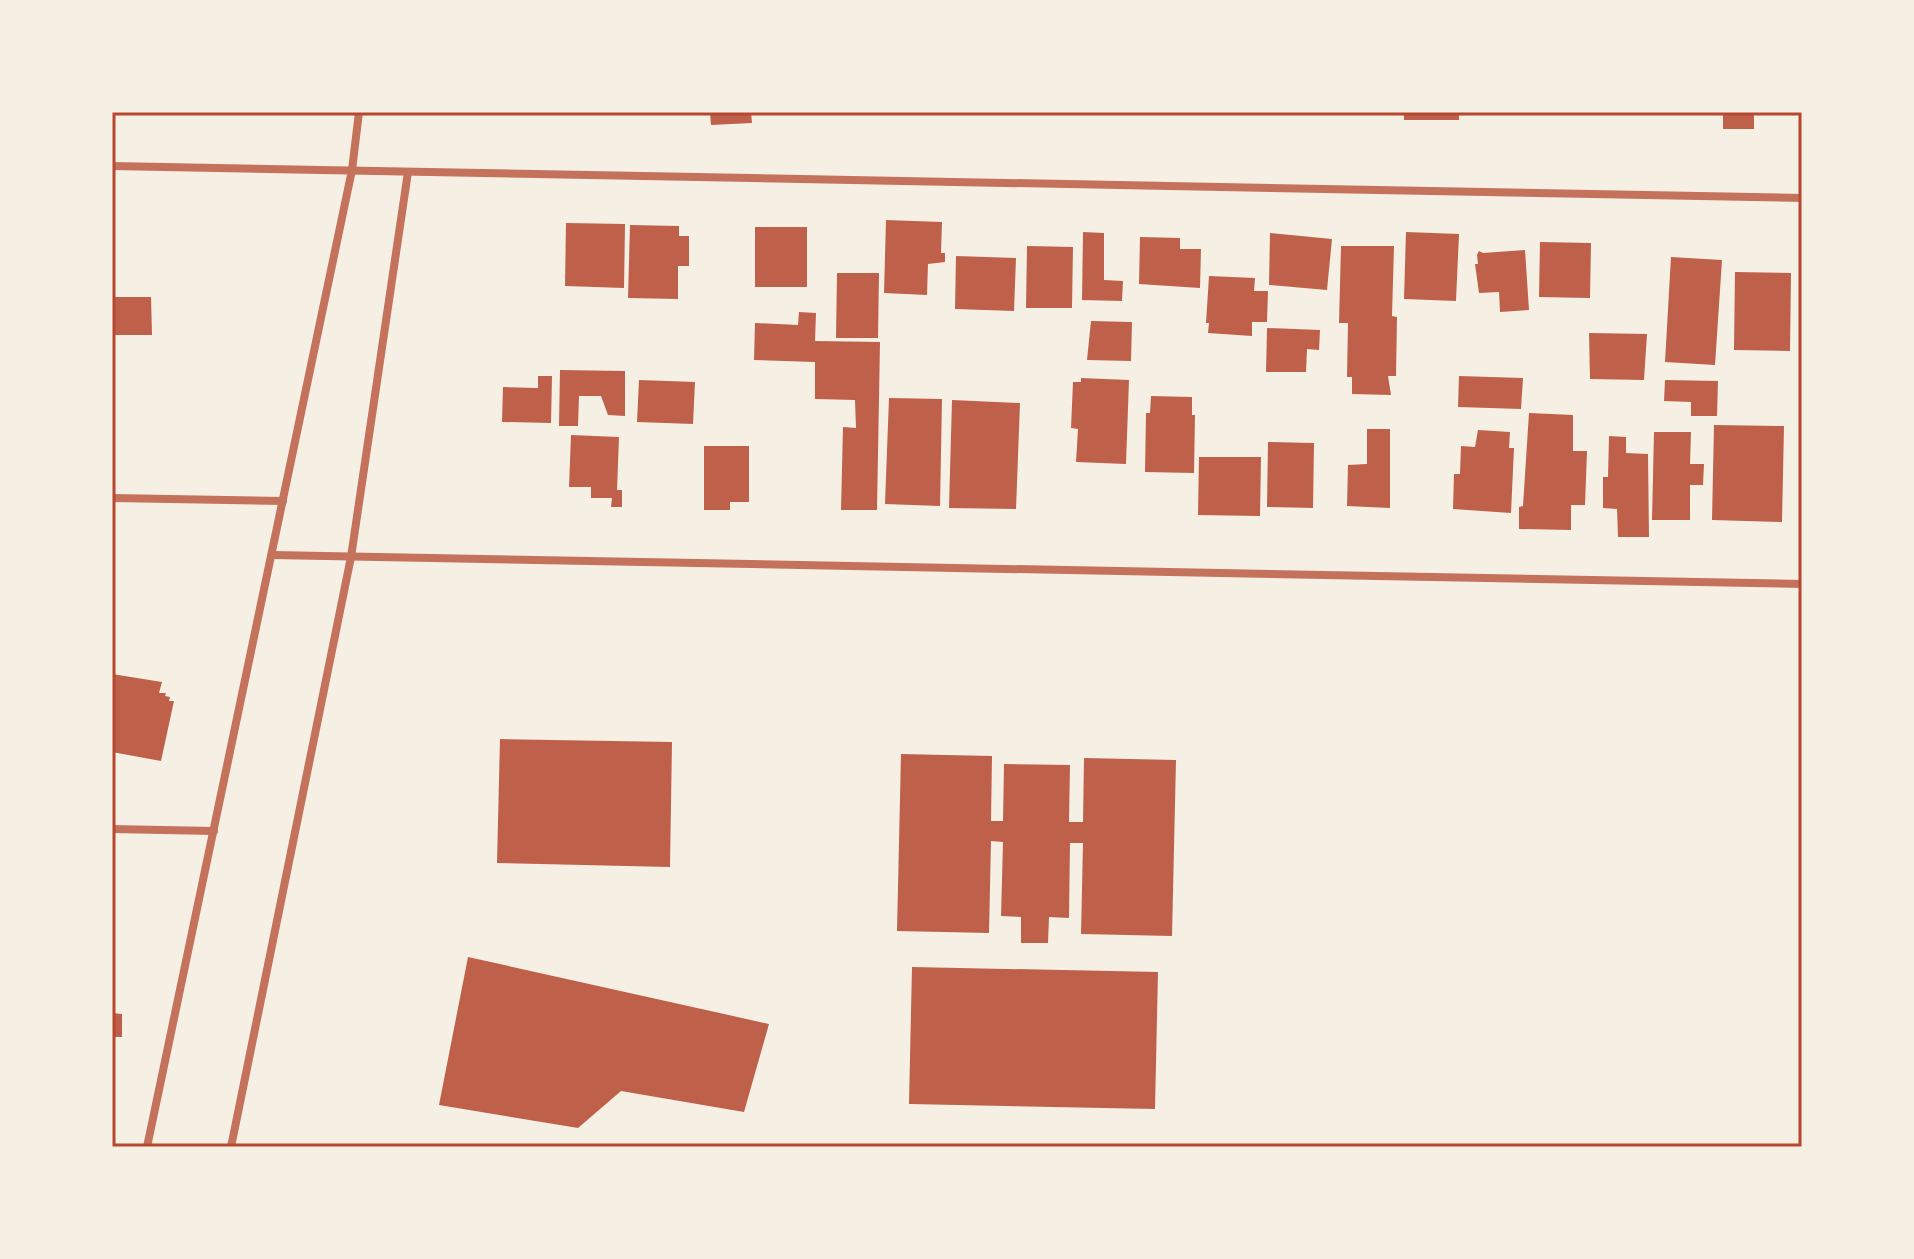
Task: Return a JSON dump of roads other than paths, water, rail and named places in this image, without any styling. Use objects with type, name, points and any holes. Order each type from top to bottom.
[{"type":"street","points":[[147,1147],[352,170],[359,112]]},
{"type":"street","points":[[112,166],[1802,198]]},
{"type":"street","points":[[231,1147],[351,557],[408,172]]},
{"type":"street","points":[[112,498],[283,501]]},
{"type":"street","points":[[272,555],[1802,584]]},
{"type":"street","points":[[112,829],[214,831]]}]
